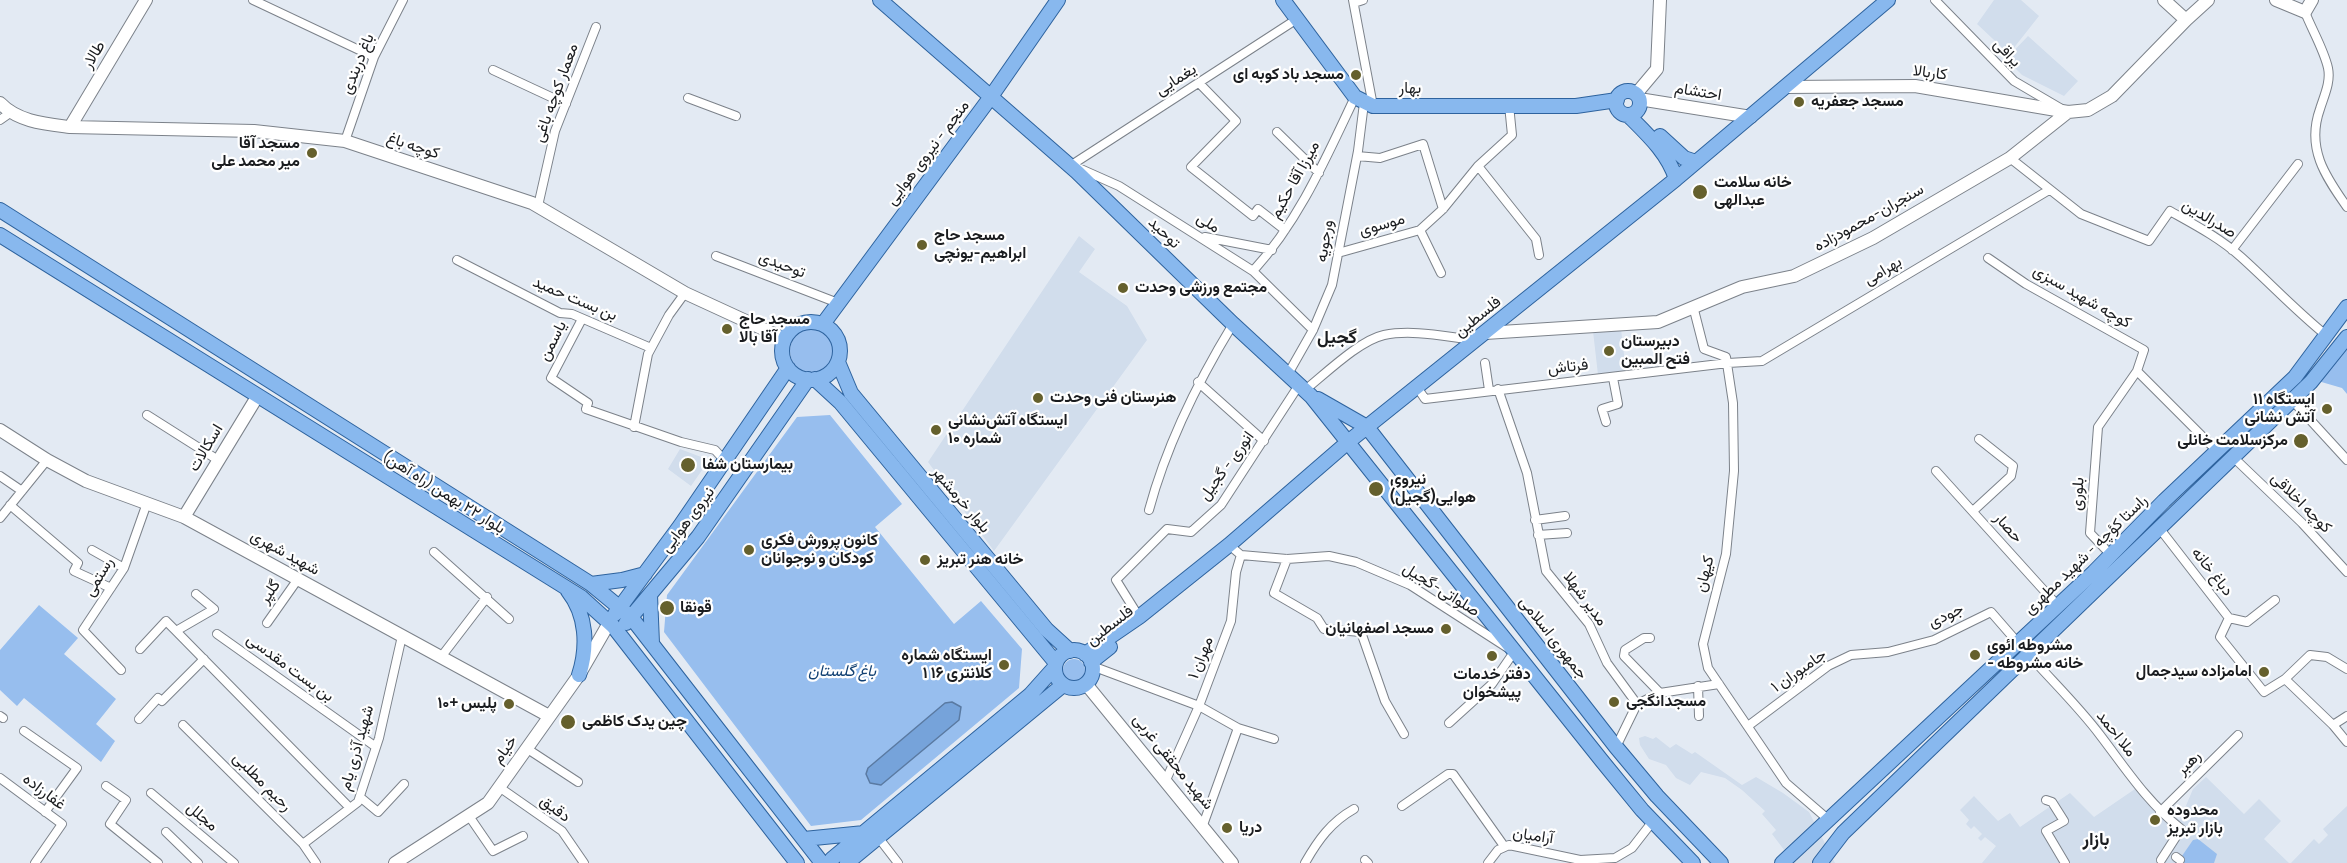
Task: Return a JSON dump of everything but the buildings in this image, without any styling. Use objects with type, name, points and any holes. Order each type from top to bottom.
[{"type":"main road","name":"طالار","points":[[70,127],[146,0]]},
{"type":"main road","name":"توحید","points":[[880,0],[1070,166],[1233,324],[1305,390]]},
{"type":"main road","name":"منجم - نیروی هوایی","points":[[823,324],[990,98],[1058,0]]},
{"type":"main road","points":[[1283,0],[1364,102]]},
{"type":"main road","points":[[1630,105],[1657,69],[1660,0]]},
{"type":"main road","name":"فلسطین","points":[[1089,661],[1235,551],[1417,387],[1676,179],[1888,0]]},
{"type":"main road","points":[[2164,0],[2186,20]]},
{"type":"main road","name":"سنجران-محمودزاده","points":[[1481,336],[1658,322],[1742,287],[1781,281],[1800,274],[1873,238],[2010,158],[2068,112],[2088,110],[2112,96],[2208,0]]},
{"type":"main road","points":[[2276,0],[2305,12],[2312,0]]},
{"type":"main road","name":"کاربالا","points":[[1786,87],[1915,86],[2068,112]]},
{"type":"main road","name":"بهار","points":[[1364,102],[1630,105]]},
{"type":"main road","name":"کوچه باغ","points":[[0,103],[5,116],[39,124],[70,127],[254,131],[345,141],[538,206],[685,293],[785,339]]},
{"type":"main road","points":[[1630,105],[1669,147],[1684,158],[1696,162]]},
{"type":"main road","points":[[1630,105],[1672,165],[1676,179]]},
{"type":"main road","name":"احتشام","points":[[1630,105],[1751,117]]},
{"type":"main road","name":"بلوار ۲۲ بهمن (راه آهن)","points":[[0,210],[591,584],[631,617]]},
{"type":"main road","name":"بلوار ۲۲ بهمن (راه آهن)","points":[[0,235],[257,397],[582,597],[613,628],[792,860]]},
{"type":"main road","name":"راستا کؤچه - شهید مطهری","points":[[1782,863],[1830,821],[2058,606],[2292,380],[2347,308]]},
{"type":"main road","points":[[801,324],[823,324],[838,340],[838,362],[829,374],[811,379],[788,368],[783,354],[785,339],[801,324]]},
{"type":"main road","points":[[2327,336],[2344,342]]},
{"type":"main road","name":"راستا کؤچه - شهید مطهری","points":[[1821,862],[1843,833],[2030,656],[2297,395],[2344,342]]},
{"type":"main road","name":"بلوار خرمشهر","points":[[838,362],[852,393],[968,545],[1055,665]]},
{"type":"main road","name":"نیروی هوایی","points":[[613,628],[620,607],[788,368]]},
{"type":"main road","name":"بلوار خرمشهر","points":[[811,379],[840,402],[968,545],[1047,630],[1071,651]]},
{"type":"main road","name":"نیروی هوایی","points":[[613,628],[631,617],[698,537],[811,379]]},
{"type":"main road","points":[[2292,380],[2297,395]]},
{"type":"main road","points":[[1305,390],[1370,430]]},
{"type":"main road","points":[[1305,390],[1602,761],[1653,821],[1694,863]]},
{"type":"main road","name":"اسکالات","points":[[184,516],[257,397]]},
{"type":"main road","name":"شهید شهری","points":[[0,430],[46,460],[86,481],[184,516],[549,716]]},
{"type":"main road","name":"جمهوری اسلامی","points":[[1370,430],[1617,747],[1657,796],[1721,863]]},
{"type":"main road","name":"فلسطین","points":[[1089,661],[1139,617],[1235,551]]},
{"type":"main road","points":[[591,584],[645,574]]},
{"type":"main road","points":[[564,587],[575,603],[584,626],[584,660],[579,675]]},
{"type":"main road","points":[[650,595],[652,645]]},
{"type":"main road","points":[[631,617],[822,863]]},
{"type":"main road","name":"خیام","points":[[395,863],[488,803],[613,628]]},
{"type":"main road","points":[[2018,643],[2030,656]]},
{"type":"main road","points":[[830,863],[1030,695],[1062,655],[1071,651],[1089,661],[1092,676],[1086,684],[1072,688],[1063,685],[1056,677],[1055,665]]},
{"type":"main road","name":"شهید محققی غربی","points":[[1086,684],[1232,863]]},
{"type":"main road","points":[[847,863],[1063,685]]},
{"type":"main road","points":[[1602,761],[1617,747]]},
{"type":"main road","points":[[1818,832],[1821,844],[1831,849]]},
{"type":"main road","points":[[804,839],[864,833]]},
{"type":"street","points":[[253,0],[374,57]]},
{"type":"street","name":"باغ دربندی","points":[[345,141],[374,57],[403,0]]},
{"type":"street","name":"یراقی","points":[[1935,0],[2014,81],[2068,112]]},
{"type":"street","name":"ورجویه","points":[[1287,374],[1313,330],[1332,285],[1357,156],[1364,102],[1357,1]]},
{"type":"street","points":[[2305,12],[2328,69],[2328,86],[2316,121],[2315,151],[2323,174],[2347,207]]},
{"type":"street","name":"یغمایی","points":[[1070,166],[1297,19]]},
{"type":"street","name":"معمار کوچه باغی","points":[[538,206],[555,131],[596,27]]},
{"type":"street","points":[[493,70],[566,104]]},
{"type":"street","points":[[1199,83],[1236,120],[1191,167],[1253,216],[1258,209],[1285,230]]},
{"type":"street","points":[[688,98],[736,116]]},
{"type":"street","name":"میرزا آقا حکیم","points":[[1253,271],[1272,250],[1364,102]]},
{"type":"street","name":"موسوی","points":[[1338,253],[1420,230],[1443,209],[1478,166],[1512,135],[1509,105]]},
{"type":"street","points":[[1277,132],[1319,173]]},
{"type":"street","points":[[1357,156],[1380,158],[1423,144],[1443,209]]},
{"type":"street","name":"صدرالدین","points":[[2010,158],[2081,214],[2149,241],[2170,211],[2232,250],[2302,316],[2327,336]]},
{"type":"street","points":[[2232,250],[2298,164]]},
{"type":"street","name":"ملی","points":[[1070,166],[1086,170],[1119,186],[1253,271],[1313,330]]},
{"type":"street","points":[[1478,166],[1536,238],[1539,255]]},
{"type":"street","name":"بهرامی","points":[[1728,363],[1762,361],[2049,190]]},
{"type":"street","points":[[1420,230],[1441,273]]},
{"type":"street","points":[[1201,236],[1272,250]]},
{"type":"street","name":"توحیدی","points":[[716,256],[838,303]]},
{"type":"street","name":"کوچه شهید سبزی","points":[[1988,258],[2026,284],[2144,350],[2137,370]]},
{"type":"street","name":"بن بست حمید","points":[[457,260],[560,313],[582,319],[651,348]]},
{"type":"street","points":[[685,293],[651,348],[634,427],[715,450],[725,460]]},
{"type":"street","points":[[1693,306],[1704,349],[1726,357],[1728,363]]},
{"type":"street","name":"یاسمن","points":[[582,319],[551,378],[588,403],[586,409],[634,427]]},
{"type":"street","points":[[1149,510],[1159,472],[1198,382],[1233,324]]},
{"type":"street","points":[[1305,390],[1367,342],[1384,335],[1481,336]]},
{"type":"street","name":"مدیر شهلا","points":[[1485,363],[1527,473],[1546,571],[1589,624],[1607,663],[1637,704]]},
{"type":"street","name":"فرتاش","points":[[1417,387],[1425,399],[1728,363]]},
{"type":"street","name":"کیهان","points":[[1728,363],[1733,403],[1732,497],[1726,554],[1703,644],[1708,668],[1786,783],[1830,821]]},
{"type":"street","points":[[2137,370],[2217,451]]},
{"type":"street","name":"بلوری","points":[[2111,555],[2090,533],[2098,427],[2137,370]]},
{"type":"street","points":[[1606,422],[1602,409],[1618,404],[1613,378]]},
{"type":"street","points":[[1198,382],[1264,441]]},
{"type":"street","name":"انوری - گجیل","points":[[1139,617],[1116,580],[1167,529],[1191,532],[1221,505],[1264,441],[1305,390]]},
{"type":"street","points":[[2297,395],[2347,460]]},
{"type":"street","points":[[147,415],[218,460]]},
{"type":"street","points":[[1973,511],[2012,476],[2013,466],[1979,439]]},
{"type":"street","name":"کوچه اخلاقی","points":[[2233,457],[2302,523],[2347,572]]},
{"type":"street","points":[[0,518],[46,460]]},
{"type":"street","name":"حصار","points":[[1936,471],[2058,606]]},
{"type":"street","points":[[0,476],[22,491]]},
{"type":"street","name":"رستمی","points":[[121,670],[83,630],[124,568],[147,503]]},
{"type":"street","points":[[10,506],[78,563],[74,571],[111,588]]},
{"type":"street","points":[[1535,520],[1565,516]]},
{"type":"street","name":"دباغ خانه","points":[[2160,529],[2229,618],[2220,637],[2264,692],[2285,679]]},
{"type":"street","points":[[1538,535],[1567,533]]},
{"type":"street","points":[[92,550],[124,568]]},
{"type":"street","name":"صلواتی-گجیل","points":[[1235,551],[1287,559],[1329,556],[1376,569],[1410,585],[1514,652]]},
{"type":"street","name":"مهران ۱","points":[[1166,780],[1199,706],[1231,621],[1236,572],[1235,551]]},
{"type":"street","points":[[434,552],[509,619]]},
{"type":"street","points":[[1287,559],[1274,592],[1317,618],[1324,629],[1361,632],[1385,701],[1404,734]]},
{"type":"street","name":"گلپر","points":[[267,623],[298,579]]},
{"type":"street","points":[[176,631],[214,609],[196,594]]},
{"type":"street","points":[[441,657],[487,597]]},
{"type":"street","points":[[2229,618],[2247,622],[2275,600]]},
{"type":"street","name":"جودی","points":[[1872,654],[1934,640],[1991,612],[2018,643]]},
{"type":"street","points":[[140,649],[166,621],[350,808]]},
{"type":"street","name":"بن بست مقدسی","points":[[217,634],[376,747]]},
{"type":"street","name":"شهید آذری یام","points":[[303,844],[350,808],[360,797],[376,747],[402,636]]},
{"type":"street","points":[[1650,638],[1644,638],[1625,650],[1624,656],[1660,693]]},
{"type":"street","points":[[1449,723],[1492,684],[1514,652]]},
{"type":"street","name":"جامبوران ۱","points":[[1748,726],[1828,666],[1851,655],[1872,654]]},
{"type":"street","points":[[2347,669],[2327,657],[2310,655],[2285,679],[2333,725],[2347,742]]},
{"type":"street","name":"ملا احمد","points":[[2030,656],[2099,734],[2137,787],[2160,812],[2181,829],[2173,855],[2161,860]]},
{"type":"street","points":[[139,719],[158,698],[162,701],[204,659]]},
{"type":"street","points":[[1089,661],[1199,706],[1238,728],[1274,739]]},
{"type":"street","points":[[1617,747],[1637,704],[1660,693],[1719,684]]},
{"type":"street","points":[[1698,686],[1699,716]]},
{"type":"street","points":[[2333,725],[2347,716]]},
{"type":"street","name":"رحیم مطلبی","points":[[183,725],[303,844],[316,863]]},
{"type":"street","points":[[1203,825],[1238,728]]},
{"type":"street","points":[[24,731],[76,768],[45,812]]},
{"type":"street","name":"رهبر","points":[[2160,812],[2238,735]]},
{"type":"street","points":[[526,748],[578,782]]},
{"type":"street","points":[[1402,806],[1448,774],[1453,774],[1504,846]]},
{"type":"street","name":"غفارزاده","points":[[0,778],[62,824],[35,863]]},
{"type":"street","points":[[360,797],[378,812],[404,784]]},
{"type":"street","points":[[106,786],[126,800],[110,824],[158,863]]},
{"type":"street","name":"دقیق","points":[[499,787],[561,831],[584,863]]},
{"type":"street","name":"مجلل","points":[[151,793],[234,863]]},
{"type":"street","points":[[2046,800],[2052,802],[2064,821],[2046,831],[2065,863]]},
{"type":"street","points":[[1308,862],[1315,844],[1335,820],[1354,809]]},
{"type":"street","points":[[469,816],[493,851],[523,836]]},
{"type":"street","name":"آرامیان","points":[[1488,863],[1504,846],[1516,846],[1580,861],[1606,860],[1623,855],[1632,848],[1653,821]]},
{"type":"street","points":[[166,832],[198,863]]},
{"type":"street","points":[[878,837],[898,863]]},
{"type":"shaded area","points":[[1994,0],[2021,0],[2039,16],[2009,54],[1977,24]]},
{"type":"shaded area","points":[[2028,36],[2078,81],[2064,96],[2022,75],[2006,59]]},
{"type":"shaded area","name":"هنرستان فنی وحدت","points":[[1079,236],[1095,249],[1079,272],[1127,306],[1147,340],[994,551],[928,462]]},
{"type":"shaded area","name":"دبیرستان فتح المبین","points":[[1621,329],[1626,372],[1598,375],[1593,331]]},
{"type":"shaded area","name":"بیمارستان شفا","points":[[680,449],[709,460],[691,486],[668,469]]},
{"type":"shaded area","points":[[952,702],[961,707],[959,720],[881,785],[870,783],[866,774],[868,768],[945,703]]},
{"type":"shaded area","points":[[1645,736],[1653,739],[1656,737],[1670,748],[1676,744],[1692,754],[1695,752],[1742,785],[1756,777],[1783,793],[1809,812],[1835,863],[1794,863],[1772,834],[1776,830],[1762,814],[1765,811],[1742,790],[1725,778],[1701,772],[1690,785],[1676,778],[1666,765],[1649,759],[1640,745],[1639,738]]},
{"type":"shaded area","name":"محدوده بازار تبریز","points":[[2206,777],[2244,814],[2259,799],[2281,821],[2264,839],[2289,863],[1982,863],[1996,846],[1985,837],[1981,841],[1978,838],[1982,834],[1974,826],[1971,829],[1966,824],[1969,820],[1960,810],[1974,796],[1998,821],[2010,813],[2020,827],[2070,793],[2094,817],[2135,789],[2163,817],[2168,813],[2180,820],[2193,789]]},
{"type":"shaded area","points":[[2347,806],[2347,863],[2291,863],[2314,839],[2319,844],[2328,835],[2323,829]]},
{"type":"green space","points":[[813,328],[829,335],[836,351],[829,367],[813,374],[797,367],[790,351],[797,335]]},
{"type":"green space","points":[[2347,343],[2347,394],[2342,388],[2318,381]]},
{"type":"green space","name":"باغ گلستان","points":[[830,415],[902,504],[875,527],[954,624],[981,601],[1022,649],[1019,688],[861,820],[811,826],[664,632],[667,595],[797,417]]},
{"type":"green space","points":[[39,605],[78,638],[64,654],[116,699],[96,724],[115,741],[101,762],[24,698],[17,706],[0,690],[0,650]]},
{"type":"green space","points":[[1074,659],[1082,662],[1085,670],[1082,678],[1074,681],[1066,678],[1063,670],[1066,662]]},
{"type":"green space","points":[[2198,839],[2217,854],[2214,863],[2176,863],[2174,860],[2177,856],[2182,856],[2193,840]]},
{"type":"place","name":"مسجد باد کوبه ای","points":[[1356,75]]},
{"type":"place","name":"مسجد جعفریه","points":[[1799,102]]},
{"type":"place","name":"مسجد آقا میر محمد علی","points":[[312,153]]},
{"type":"place","name":"خانه سلامت عبدالهی","points":[[1700,192]]},
{"type":"place","name":"مسجد حاج ابراهیم-یونچی","points":[[922,245]]},
{"type":"place","name":"مجتمع ورزشی وحدت","points":[[1123,288]]},
{"type":"place","name":"مسجد حاج آقا بالا","points":[[727,329]]},
{"type":"place","name":"دبیرستان فتح المبین","points":[[1609,351]]},
{"type":"place","name":"هنرستان فنی وحدت","points":[[1038,398]]},
{"type":"place","name":"ایستگاه ۱۱ آتش نشانی","points":[[2327,409]]},
{"type":"place","name":"ایستگاه آتش‌نشانی شماره ۱۰","points":[[936,430]]},
{"type":"place","name":"مرکزسلامت خانلی","points":[[2301,441]]},
{"type":"place","name":"بیمارستان شفا","points":[[688,465]]},
{"type":"place","name":"نیروی هوایی(گجیل)","points":[[1376,489]]},
{"type":"place","name":"کانون پرورش فکری کودکان و نوجوانان","points":[[749,550]]},
{"type":"place","name":"خانه هنر تبریز","points":[[925,560]]},
{"type":"place","name":"قونقا","points":[[667,608]]},
{"type":"place","name":"مسجد اصفهانیان","points":[[1446,629]]},
{"type":"place","name":"مشروطه ائوی - خانه مشروطه","points":[[1975,655]]},
{"type":"place","name":"دفتر خدمات پیشخوان","points":[[1492,656]]},
{"type":"place","name":"ایستگاه شماره ۱ کلانتری ۱۶","points":[[1004,665]]},
{"type":"place","name":"امامزاده سیدجمال","points":[[2264,672]]},
{"type":"place","name":"مسجدانگجی","points":[[1614,702]]},
{"type":"place","name":"پلیس +۱۰","points":[[509,704]]},
{"type":"place","name":"چین یدک کاظمی","points":[[568,722]]},
{"type":"place","name":"محدوده بازار تبریز","points":[[2155,820]]},
{"type":"place","name":"دریا","points":[[1227,828]]},
{"type":"district","name":"گجیل","points":[[1337,338]]},
{"type":"district","name":"بازار","points":[[2096,840]]}]
